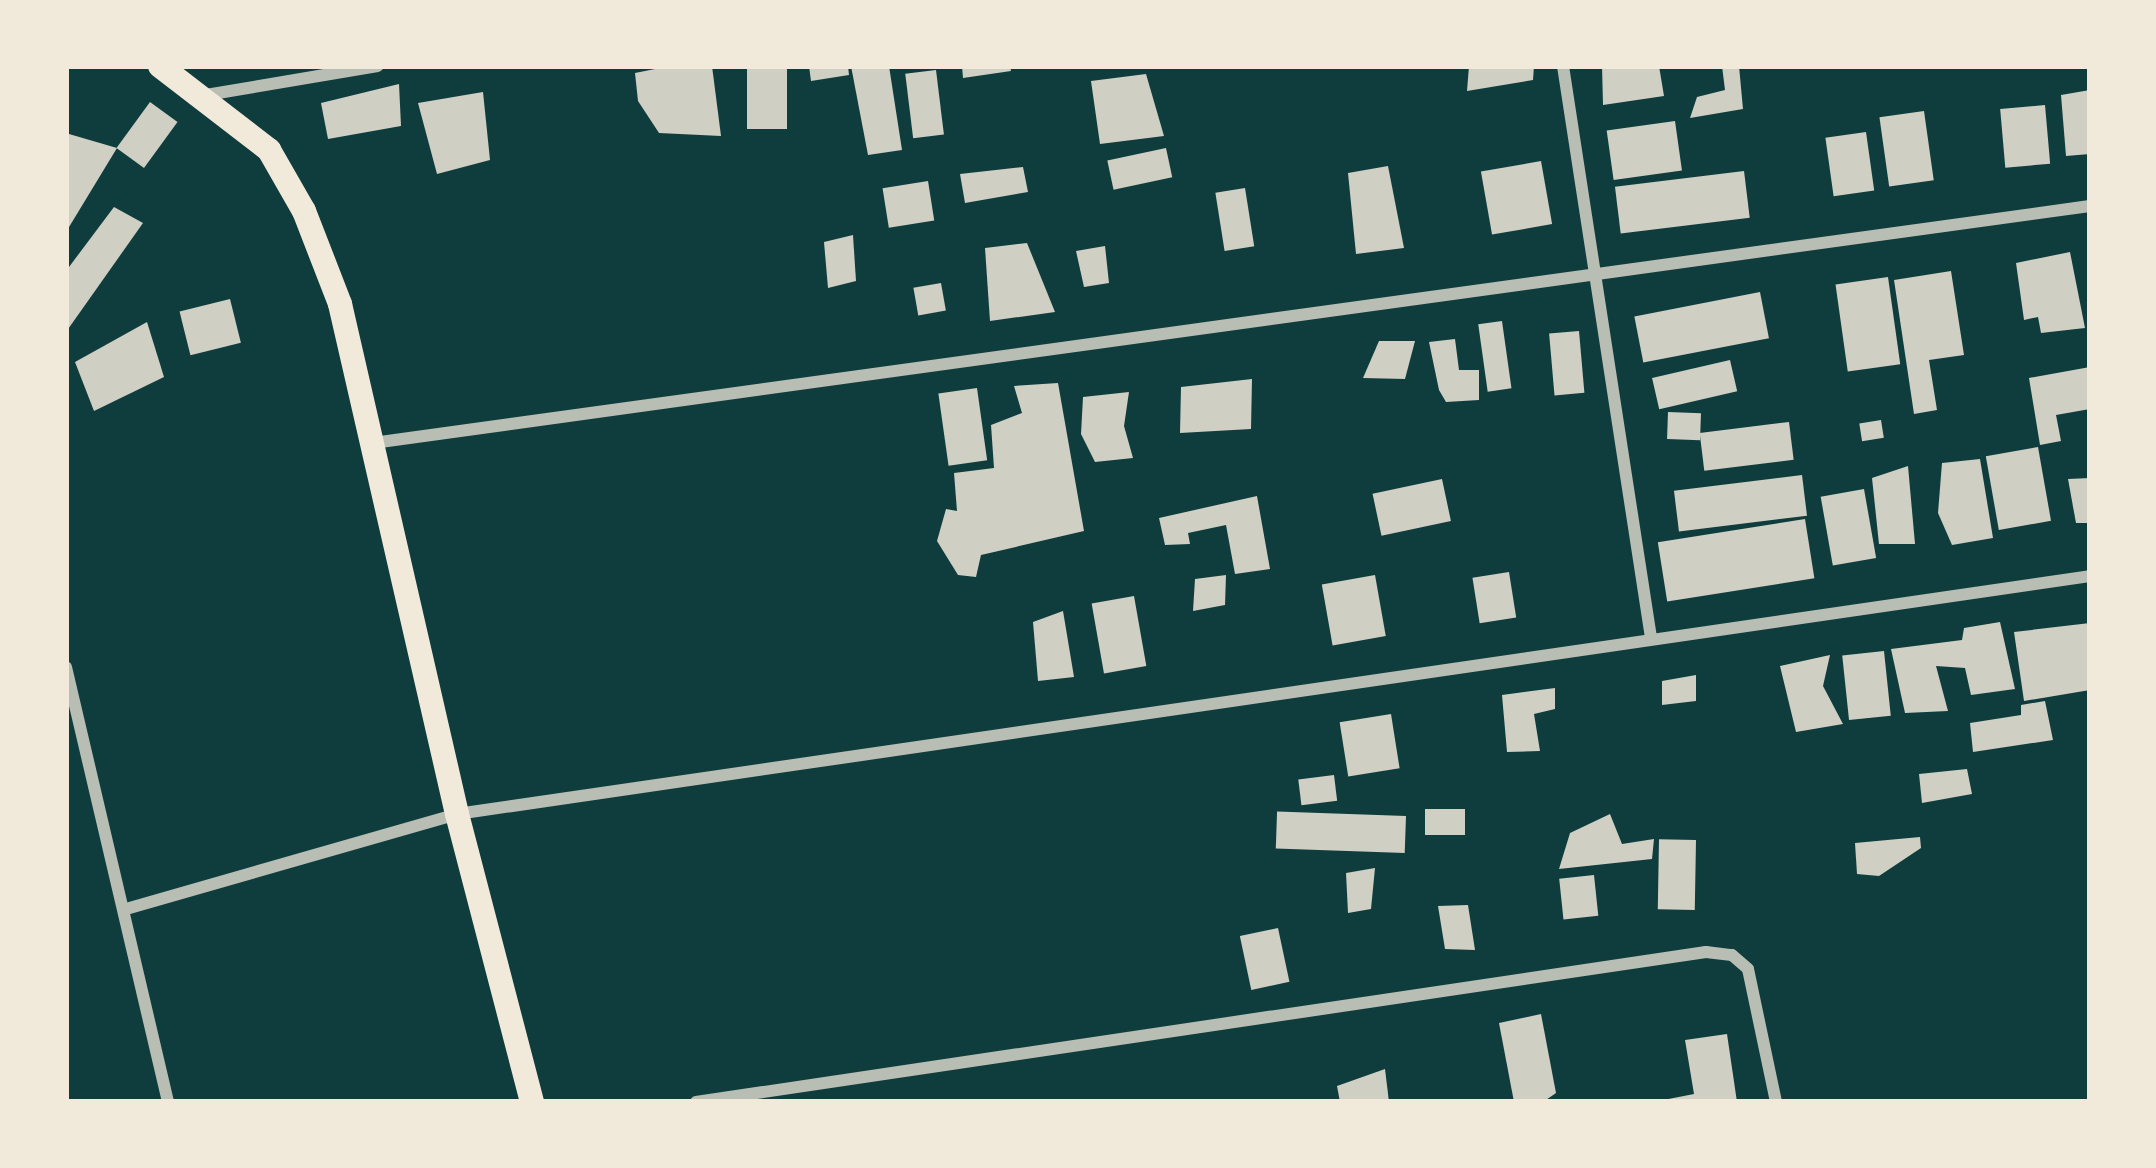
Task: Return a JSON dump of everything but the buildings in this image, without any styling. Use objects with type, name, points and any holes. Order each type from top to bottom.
[{"type":"main road","points":[[160,66],[206,95],[269,149],[304,211],[340,304],[457,814],[532,1102]]},
{"type":"street","points":[[206,95],[378,66]]},
{"type":"street","points":[[1563,66],[1651,638]]},
{"type":"street","points":[[373,443],[2090,206]]},
{"type":"street","points":[[127,909],[457,814],[2090,576]]},
{"type":"street","points":[[66,667],[127,909],[168,1102]]},
{"type":"street","points":[[696,1102],[1706,952],[1732,955],[1748,969],[1776,1102]]}]
